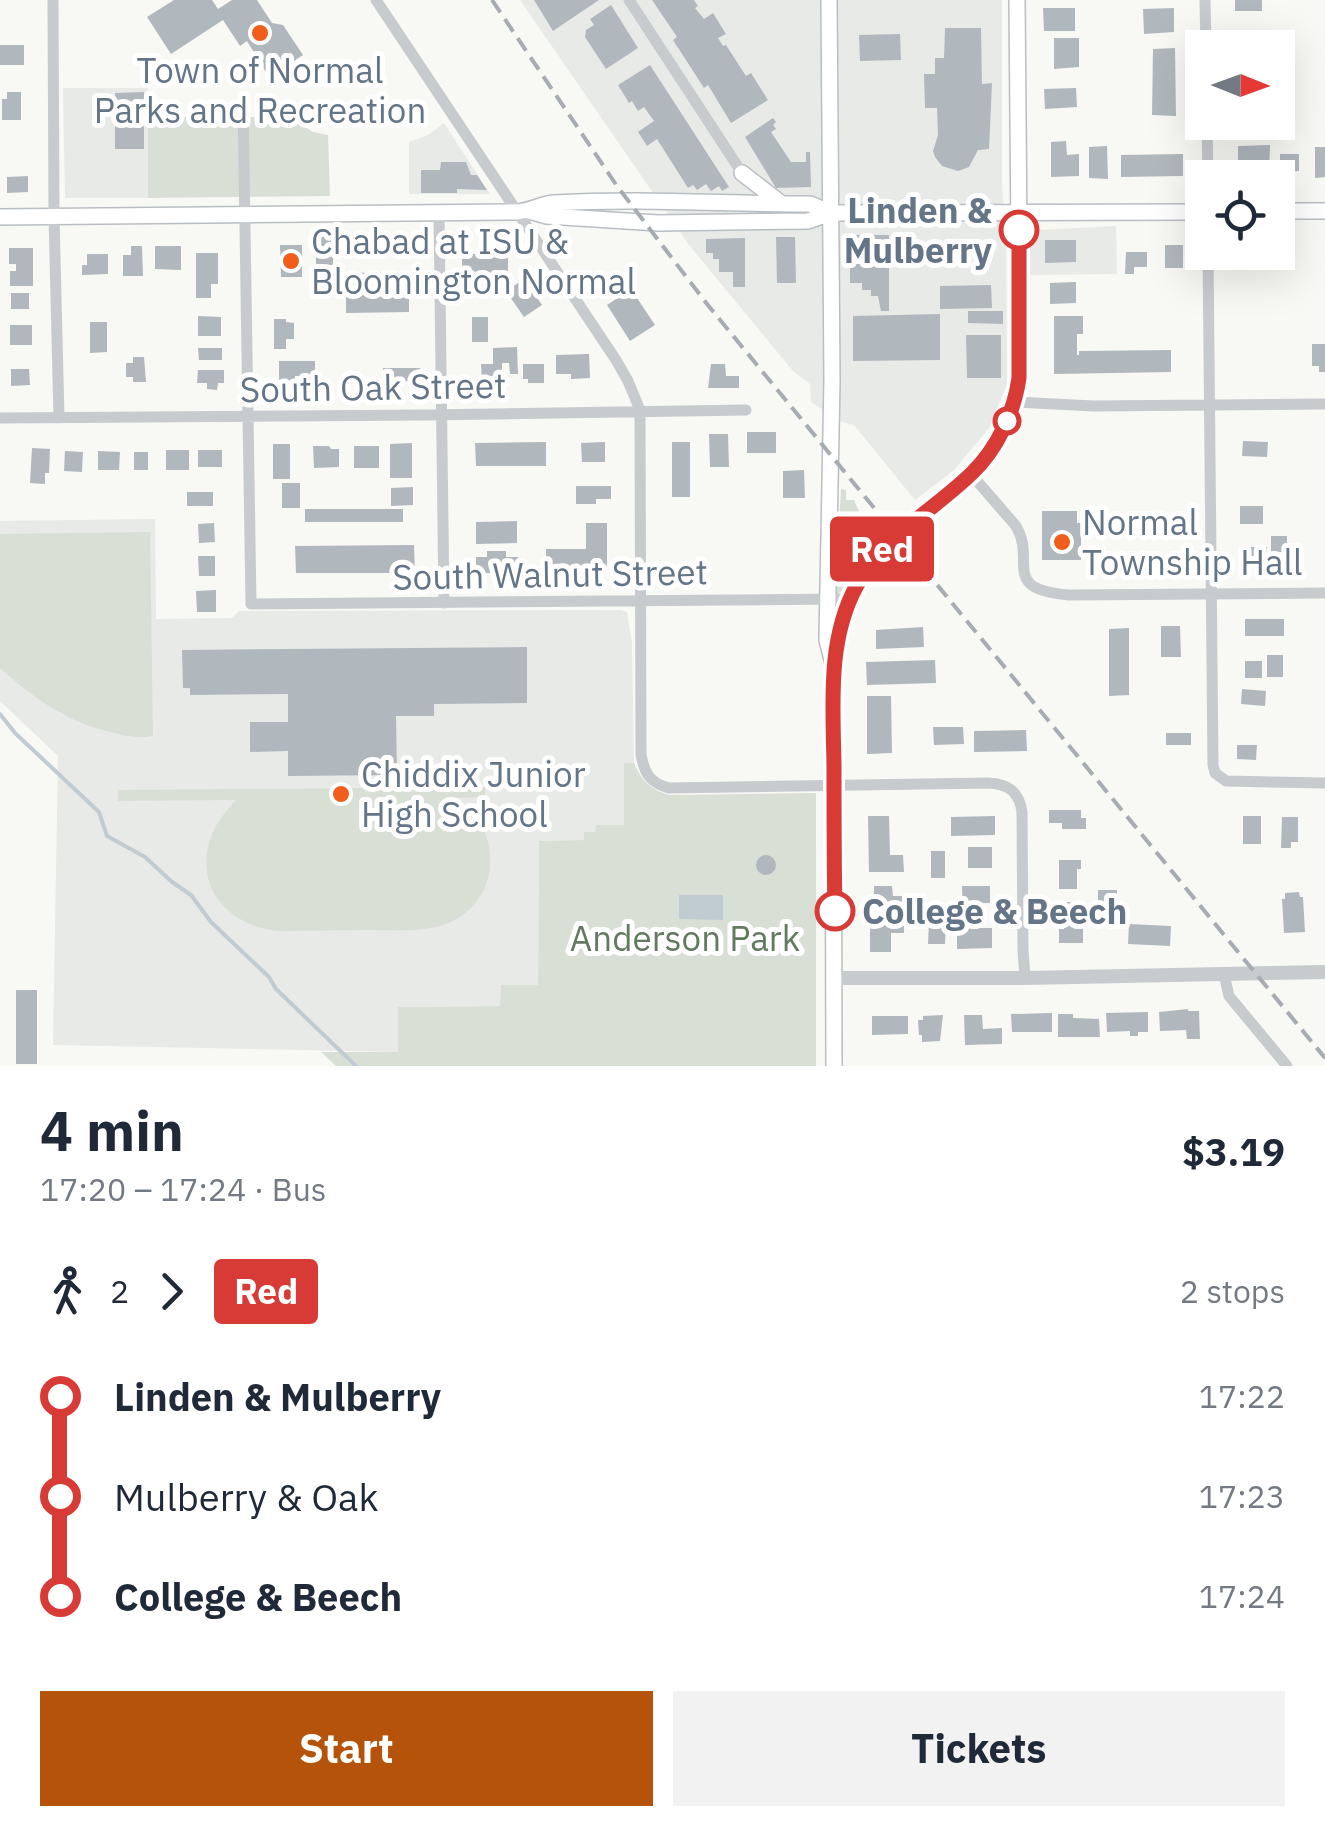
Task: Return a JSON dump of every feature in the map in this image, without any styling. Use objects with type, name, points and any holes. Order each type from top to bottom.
[{"type":"main road","points":[[829,0],[832,438],[827,640],[833,664],[834,1066]]},
{"type":"main road","points":[[833,664],[848,602],[870,564],[886,545],[972,474],[994,445],[1014,404],[1020,356],[1017,0]]},
{"type":"main road","points":[[722,204],[741,191],[742,174]]},
{"type":"main road","points":[[742,174],[782,204]]},
{"type":"main road","points":[[523,211],[548,203],[810,204],[831,213]]},
{"type":"main road","points":[[0,217],[523,211],[658,223],[808,221],[831,213],[1185,212]]},
{"type":"main road","points":[[1295,211],[1325,211]]},
{"type":"street","points":[[54,0],[59,418]]},
{"type":"street","points":[[376,0],[523,211],[616,360],[640,410],[641,754],[645,772],[650,779],[669,788],[997,783],[1013,790],[1022,812],[1026,978]]},
{"type":"street","points":[[629,0],[742,174]]},
{"type":"street","points":[[1206,0],[1206,30]]},
{"type":"street","points":[[243,102],[248,416]]},
{"type":"street","points":[[439,213],[444,603]]},
{"type":"street","points":[[1208,270],[1213,765],[1218,776],[1226,781],[1325,783]]},
{"type":"street","points":[[1014,404],[1325,404]]},
{"type":"street","name":"South Oak Street","points":[[0,418],[746,410]]},
{"type":"street","name":"South Walnut Street","points":[[248,416],[252,604],[848,602]]},
{"type":"street","points":[[972,474],[1018,530],[1026,580],[1044,592],[1325,593]]},
{"type":"street","points":[[835,978],[1325,972]]},
{"type":"street","points":[[1224,974],[1229,996],[1287,1066]]},
{"type":"shaded area","points":[[520,0],[1002,0],[1007,384],[989,428],[953,471],[915,500],[854,425],[842,422],[811,402],[810,384],[793,371],[689,245]]},
{"type":"shaded area","points":[[63,88],[148,88],[148,198],[65,198]]},
{"type":"shaded area","points":[[444,123],[490,194],[409,194],[409,142]]},
{"type":"shaded area","points":[[1116,226],[1117,274],[1030,275],[1029,245],[1038,230]]},
{"type":"shaded area","name":"Chiddix Junior High School","points":[[155,519],[156,619],[232,618],[239,611],[627,612],[632,643],[634,763],[624,764],[624,825],[596,832],[585,840],[539,841],[538,985],[501,1006],[399,1007],[398,1052],[53,1045],[58,756],[0,701],[0,521]]},
{"type":"shaded area","points":[[679,895],[723,895],[723,920],[679,919]]},
{"type":"green space","points":[[289,116],[313,132],[328,135],[330,196],[148,198],[148,117],[265,117],[269,125],[283,125]]},
{"type":"green space","points":[[841,489],[846,490],[846,500],[854,500],[879,540],[849,583],[835,594]]},
{"type":"green space","points":[[150,532],[153,736],[138,737],[98,729],[67,716],[0,668],[0,534]]},
{"type":"green space","name":"Anderson Park","points":[[624,763],[634,763],[648,784],[670,795],[816,793],[816,1066],[336,1066],[321,1052],[398,1052],[398,1007],[500,1006],[501,985],[538,985],[539,841],[584,840],[584,832],[595,832],[596,825],[624,825]]},
{"type":"green space","points":[[485,787],[485,797],[458,798],[478,819],[486,836],[490,865],[484,889],[477,901],[454,920],[413,930],[282,931],[246,922],[219,901],[207,870],[213,832],[236,800],[118,801],[118,790]]},
{"type":"building","points":[[174,0],[212,0],[218,9],[232,0],[257,0],[272,23],[283,25],[303,55],[269,77],[247,41],[240,46],[223,20],[171,54],[147,17]]},
{"type":"building","points":[[534,0],[599,0],[553,31]]},
{"type":"building","points":[[652,0],[694,0],[704,19],[713,13],[726,34],[718,38],[723,46],[746,76],[751,73],[768,100],[731,123],[673,40],[677,37]]},
{"type":"building","points":[[1235,0],[1262,0],[1262,11],[1235,11]]},
{"type":"building","points":[[611,5],[638,48],[606,69],[585,37],[586,30],[594,25],[590,19]]},
{"type":"building","points":[[1043,8],[1075,8],[1075,31],[1044,31]]},
{"type":"building","points":[[1174,8],[1174,32],[1144,34],[1143,9]]},
{"type":"building","points":[[945,28],[981,28],[982,84],[992,83],[989,149],[978,150],[969,167],[958,171],[942,166],[935,157],[937,108],[925,108],[924,74],[935,74],[935,58],[944,58]]},
{"type":"building","points":[[900,34],[901,60],[860,61],[859,35]]},
{"type":"building","points":[[1054,38],[1079,38],[1079,67],[1054,69]]},
{"type":"building","points":[[0,45],[24,45],[24,65],[0,65]]},
{"type":"building","points":[[1175,48],[1176,116],[1152,115],[1153,49]]},
{"type":"building","points":[[650,65],[729,187],[722,191],[719,186],[711,191],[706,184],[697,190],[693,185],[688,188],[657,139],[647,146],[638,132],[654,121],[644,107],[638,111],[632,101],[629,103],[618,85]]},
{"type":"building","points":[[1076,88],[1077,107],[1045,109],[1044,89]]},
{"type":"building","points":[[7,92],[21,92],[21,120],[2,120],[2,99],[7,99]]},
{"type":"building","points":[[144,92],[144,115],[137,115],[137,126],[144,126],[144,149],[115,149],[115,93]]},
{"type":"building","points":[[773,118],[776,129],[771,132],[791,162],[806,162],[806,152],[810,152],[811,187],[776,188],[745,137]]},
{"type":"building","points":[[1066,141],[1067,155],[1079,154],[1079,176],[1051,177],[1051,142]]},
{"type":"building","points":[[1270,145],[1270,160],[1238,160],[1238,146]]},
{"type":"building","points":[[1107,146],[1108,179],[1089,178],[1089,147]]},
{"type":"building","points":[[1315,147],[1325,147],[1325,177],[1315,178]]},
{"type":"building","points":[[1183,154],[1183,176],[1121,177],[1121,155]]},
{"type":"building","points":[[1280,154],[1299,154],[1299,171],[1295,171],[1295,160],[1280,160]]},
{"type":"building","points":[[441,162],[466,162],[471,175],[477,175],[487,190],[421,193],[421,170],[440,170]]},
{"type":"building","points":[[28,176],[28,192],[7,193],[7,177]]},
{"type":"building","points":[[850,235],[889,235],[889,311],[881,311],[878,296],[871,296],[871,290],[862,290],[862,283],[850,283]]},
{"type":"building","points":[[316,236],[333,236],[333,265],[316,265]]},
{"type":"building","points":[[776,237],[795,237],[796,283],[777,283]]},
{"type":"building","points":[[745,238],[745,287],[733,287],[733,272],[719,272],[719,259],[706,253],[706,239]]},
{"type":"building","points":[[1045,240],[1076,240],[1076,262],[1045,263]]},
{"type":"building","name":"Chabad at ISU & Bloomington Normal","points":[[280,245],[302,245],[302,277],[281,277]]},
{"type":"building","points":[[1165,245],[1183,245],[1183,268],[1165,268]]},
{"type":"building","points":[[131,246],[142,246],[143,276],[123,276],[123,255],[131,255]]},
{"type":"building","points":[[155,246],[181,246],[181,270],[155,269]]},
{"type":"building","points":[[9,248],[33,248],[33,286],[10,286],[10,271],[16,271],[16,264],[9,264]]},
{"type":"building","points":[[1126,252],[1147,252],[1147,267],[1134,267],[1134,274],[1125,274]]},
{"type":"building","points":[[196,253],[218,253],[218,284],[211,284],[211,298],[196,298]]},
{"type":"building","points":[[87,254],[108,254],[108,274],[82,275]]},
{"type":"building","points":[[462,254],[508,254],[508,279],[498,279],[498,285],[488,293],[462,294]]},
{"type":"building","points":[[409,272],[409,312],[346,313],[346,273]]},
{"type":"building","points":[[524,279],[542,305],[524,317],[506,291]]},
{"type":"building","points":[[1076,282],[1076,303],[1050,304],[1050,283]]},
{"type":"building","points":[[991,285],[992,308],[940,309],[940,286]]},
{"type":"building","points":[[631,289],[655,325],[630,341],[607,305]]},
{"type":"building","points":[[11,293],[29,293],[29,309],[11,309]]},
{"type":"building","points":[[968,311],[1003,311],[1003,324],[968,323]]},
{"type":"building","points":[[940,314],[940,360],[853,361],[853,316]]},
{"type":"building","points":[[198,316],[221,317],[221,336],[198,336]]},
{"type":"building","points":[[1054,316],[1083,316],[1083,334],[1077,334],[1077,355],[1079,351],[1171,350],[1171,372],[1054,374]]},
{"type":"building","points":[[472,317],[488,317],[488,342],[472,342]]},
{"type":"building","points":[[274,319],[294,323],[294,339],[286,339],[286,349],[274,349]]},
{"type":"building","points":[[90,322],[107,322],[107,352],[90,353]]},
{"type":"building","points":[[10,325],[32,325],[32,345],[10,345]]},
{"type":"building","points":[[966,335],[1001,335],[1001,378],[967,378]]},
{"type":"building","points":[[1312,344],[1325,344],[1325,372],[1312,366]]},
{"type":"building","points":[[517,347],[518,374],[510,374],[509,363],[502,363],[502,381],[482,385],[481,364],[493,364],[493,348]]},
{"type":"building","points":[[198,348],[222,348],[222,360],[199,360]]},
{"type":"building","points":[[589,354],[590,378],[571,379],[571,374],[556,374],[556,355]]},
{"type":"building","points":[[133,357],[144,357],[146,382],[133,382],[133,377],[126,377],[126,363],[133,363]]},
{"type":"building","points":[[279,361],[315,361],[315,376],[295,376],[295,387],[279,387]]},
{"type":"building","points":[[523,364],[544,364],[544,383],[523,379]]},
{"type":"building","points":[[711,364],[725,364],[726,376],[739,376],[739,388],[708,388]]},
{"type":"building","points":[[383,368],[420,368],[420,381],[383,382]]},
{"type":"building","points":[[11,369],[29,369],[30,385],[11,386]]},
{"type":"building","points":[[198,370],[224,370],[224,383],[218,383],[217,390],[207,389],[207,383],[197,383]]},
{"type":"building","points":[[747,432],[776,432],[776,453],[747,453]]},
{"type":"building","points":[[709,434],[728,434],[729,467],[710,467]]},
{"type":"building","points":[[1243,441],[1268,442],[1267,457],[1242,456]]},
{"type":"building","points":[[546,442],[546,466],[476,466],[475,443]]},
{"type":"building","points":[[605,442],[605,462],[582,462],[581,443]]},
{"type":"building","points":[[672,442],[690,442],[690,497],[672,497]]},
{"type":"building","points":[[412,443],[412,478],[390,478],[390,444]]},
{"type":"building","points":[[273,444],[290,444],[290,479],[273,479]]},
{"type":"building","points":[[313,446],[339,449],[339,467],[314,468]]},
{"type":"building","points":[[354,446],[379,446],[379,468],[354,468]]},
{"type":"building","points":[[32,448],[50,449],[45,484],[30,483]]},
{"type":"building","points":[[166,450],[189,450],[189,470],[166,470]]},
{"type":"building","points":[[198,450],[222,450],[222,467],[198,467]]},
{"type":"building","points":[[65,451],[83,452],[82,472],[64,471]]},
{"type":"building","points":[[98,451],[120,452],[119,470],[98,470]]},
{"type":"building","points":[[134,452],[148,452],[148,470],[134,470]]},
{"type":"building","points":[[804,470],[805,498],[783,498],[783,471]]},
{"type":"building","points":[[282,483],[300,483],[300,508],[282,508]]},
{"type":"building","points":[[576,486],[611,486],[611,499],[576,504]]},
{"type":"building","points":[[413,487],[413,505],[391,506],[391,488]]},
{"type":"building","points":[[187,492],[213,492],[213,506],[187,506]]},
{"type":"building","points":[[1240,506],[1263,506],[1263,524],[1240,524]]},
{"type":"building","points":[[305,509],[403,509],[403,522],[305,522]]},
{"type":"building","name":"Normal Township Hall","points":[[1042,511],[1077,511],[1077,523],[1081,523],[1081,560],[1042,560]]},
{"type":"building","points":[[517,521],[517,543],[476,544],[476,522]]},
{"type":"building","points":[[214,523],[215,542],[199,543],[198,524]]},
{"type":"building","points":[[586,523],[607,523],[607,571],[546,571],[546,549],[586,549]]},
{"type":"building","points":[[1271,536],[1287,536],[1287,552],[1271,552]]},
{"type":"building","points":[[414,545],[415,573],[296,573],[295,546]]},
{"type":"building","points":[[1244,547],[1267,547],[1267,557],[1274,557],[1274,567],[1243,566]]},
{"type":"building","points":[[487,551],[506,551],[506,557],[518,557],[518,573],[476,573],[476,557],[487,557]]},
{"type":"building","points":[[198,556],[215,556],[215,576],[199,576]]},
{"type":"building","points":[[216,590],[216,612],[197,612],[196,591]]},
{"type":"building","points":[[1245,619],[1284,619],[1284,636],[1245,636]]},
{"type":"building","points":[[1161,626],[1180,626],[1181,657],[1161,657]]},
{"type":"building","points":[[923,627],[924,647],[876,649],[876,630]]},
{"type":"building","points":[[1129,628],[1129,695],[1109,696],[1109,629]]},
{"type":"building","points":[[527,647],[527,703],[434,704],[434,716],[396,716],[397,775],[288,776],[288,751],[250,752],[250,722],[288,722],[288,694],[190,695],[190,688],[183,688],[182,650]]},
{"type":"building","points":[[1267,655],[1283,655],[1283,677],[1267,677]]},
{"type":"building","points":[[935,660],[936,683],[867,685],[866,662]]},
{"type":"building","points":[[1245,661],[1262,661],[1262,678],[1245,678]]},
{"type":"building","points":[[1242,689],[1266,691],[1265,706],[1241,704]]},
{"type":"building","points":[[867,696],[891,696],[892,753],[867,754]]},
{"type":"building","points":[[933,727],[963,727],[964,744],[934,745]]},
{"type":"building","points":[[1026,730],[1027,751],[974,752],[974,731]]},
{"type":"building","points":[[1166,733],[1191,733],[1191,745],[1166,745]]},
{"type":"building","points":[[1237,745],[1257,745],[1256,760],[1237,759]]},
{"type":"building","points":[[1049,810],[1081,810],[1086,829],[1062,829],[1062,823],[1049,823]]},
{"type":"building","points":[[868,816],[889,816],[890,855],[903,855],[904,872],[869,872]]},
{"type":"building","points":[[995,816],[995,835],[951,836],[951,817]]},
{"type":"building","points":[[1243,816],[1261,816],[1261,844],[1243,844]]},
{"type":"building","points":[[1282,817],[1298,817],[1298,842],[1291,842],[1291,848],[1281,848]]},
{"type":"building","points":[[968,847],[992,847],[992,868],[968,868]]},
{"type":"building","points":[[931,851],[945,851],[945,878],[931,878]]},
{"type":"building","points":[[766,855],[776,865],[766,875],[756,865]]},
{"type":"building","points":[[1059,860],[1081,860],[1077,889],[1059,889]]},
{"type":"building","points":[[874,886],[892,886],[893,896],[904,896],[904,907],[874,907]]},
{"type":"building","points":[[962,886],[990,886],[990,903],[983,903],[984,913],[963,913]]},
{"type":"building","points":[[1098,890],[1117,890],[1117,915],[1098,915]]},
{"type":"building","points":[[1299,892],[1303,897],[1305,932],[1284,933],[1282,899],[1285,893]]},
{"type":"building","points":[[1063,902],[1087,902],[1087,912],[1083,912],[1083,943],[1059,943],[1059,929],[1064,929]]},
{"type":"building","points":[[870,920],[904,921],[904,933],[891,933],[891,952],[870,952]]},
{"type":"building","points":[[929,921],[946,922],[945,944],[928,944]]},
{"type":"building","points":[[1129,924],[1171,926],[1170,946],[1128,944]]},
{"type":"building","points":[[957,928],[992,928],[992,948],[957,949]]},
{"type":"building","points":[[16,990],[37,990],[37,1064],[16,1064]]},
{"type":"building","points":[[1199,1011],[1200,1039],[1187,1039],[1186,1030],[1160,1031],[1159,1012]]},
{"type":"building","points":[[1148,1012],[1148,1032],[1130,1036],[1130,1031],[1107,1032],[1106,1013]]},
{"type":"building","points":[[1052,1013],[1052,1032],[1012,1032],[1011,1014]]},
{"type":"building","points":[[1058,1014],[1099,1019],[1100,1037],[1058,1037]]},
{"type":"building","points":[[943,1015],[940,1041],[922,1042],[918,1020]]},
{"type":"building","points":[[964,1015],[982,1015],[983,1029],[1002,1028],[1002,1044],[965,1045]]},
{"type":"building","points":[[872,1016],[908,1016],[908,1034],[872,1035]]},
{"type":"waterway","points":[[0,714],[99,812],[107,836],[145,857],[191,895],[211,922],[356,1066]]},
{"type":"railway","points":[[492,0],[617,186],[707,304],[1325,1058]]},
{"type":"bus line","name":"Red","points":[[835,911],[833,664],[847,606],[870,564],[886,545],[976,470],[1006,424],[1019,378],[1019,230]]},
{"type":"place","name":"Town of Normal Parks and Recreation","points":[[260,33]]},
{"type":"place","name":"Linden & Mulberry","points":[[1019,230]]},
{"type":"place","name":"Chabad at ISU & Bloomington Normal","points":[[291,261]]},
{"type":"place","name":"Normal Township Hall","points":[[1062,542]]},
{"type":"place","name":"Chiddix Junior High School","points":[[341,794]]},
{"type":"place","name":"College & Beech","points":[[835,911]]}]
